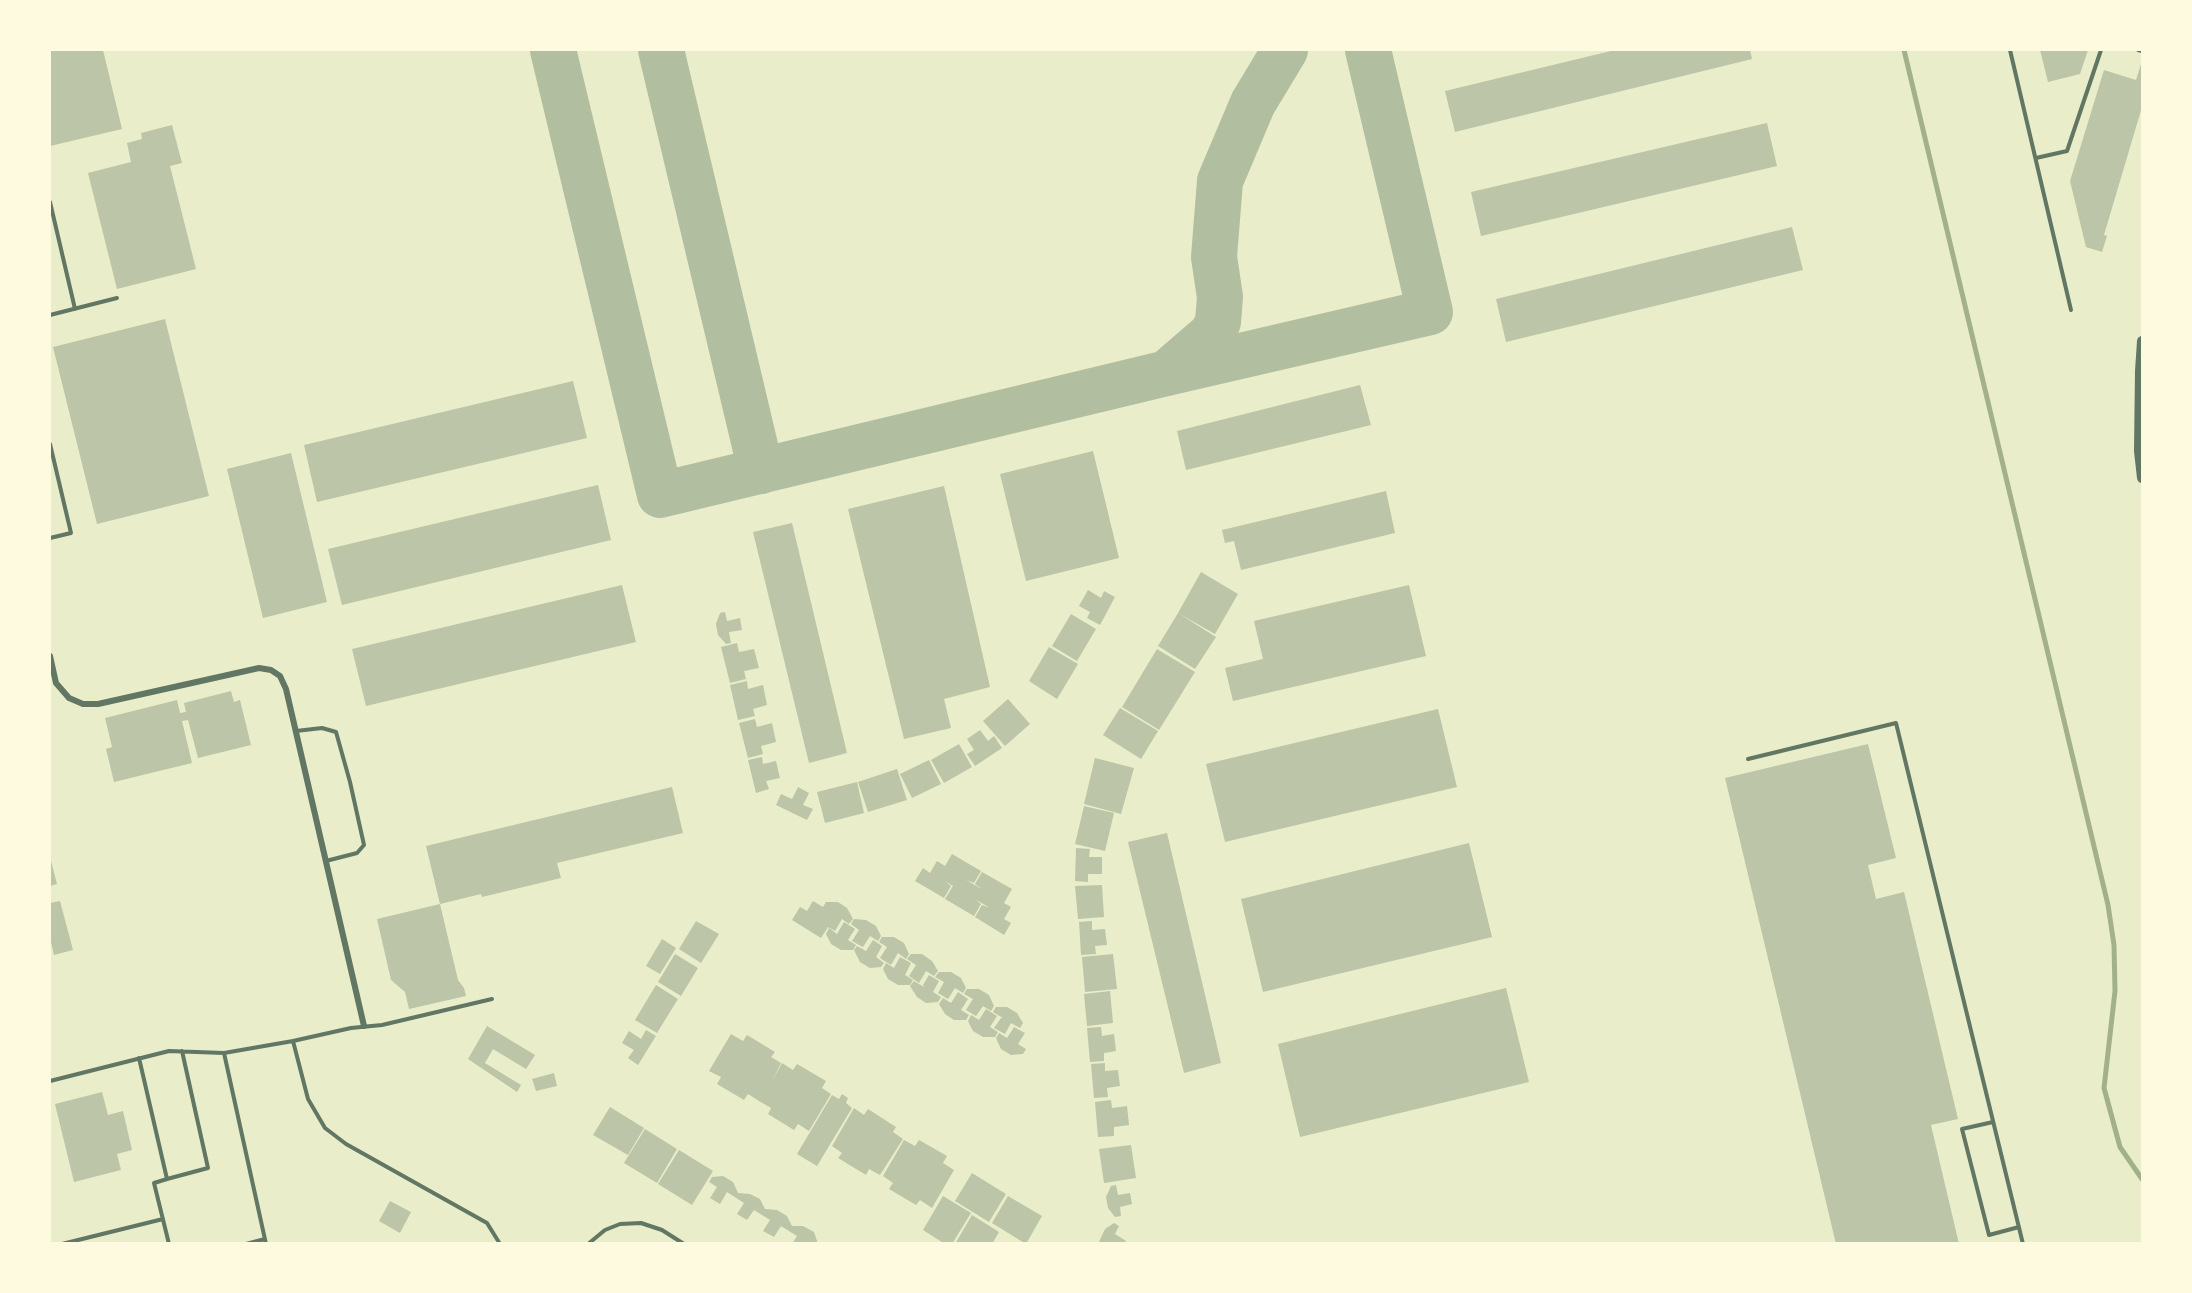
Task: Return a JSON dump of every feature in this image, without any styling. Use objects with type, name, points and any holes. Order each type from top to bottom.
[{"type":"street","points":[[2142,341],[2139,451],[2142,478]]},
{"type":"street","points":[[50,656],[56,683],[69,698],[83,704],[98,704],[259,668],[271,670],[280,676],[286,689],[364,1026]]},
{"type":"lane","points":[[2010,50],[2071,310]]},
{"type":"lane","points":[[2036,158],[2067,151],[2101,50]]},
{"type":"lane","points":[[2138,50],[2142,51]]},
{"type":"lane","points":[[50,201],[75,309]]},
{"type":"lane","points":[[50,315],[117,298]]},
{"type":"lane","points":[[50,444],[71,532],[50,538]]},
{"type":"lane","points":[[1748,759],[1896,723],[2023,1244]]},
{"type":"lane","points":[[296,731],[322,728],[336,732],[350,782],[364,845],[357,853],[326,861]]},
{"type":"lane","points":[[50,1081],[169,1051],[224,1053],[364,1026],[382,1025],[492,999]]},
{"type":"lane","points":[[293,1041],[308,1099],[325,1128],[346,1144],[487,1223],[500,1244]]},
{"type":"lane","points":[[169,1244],[154,1183],[208,1168],[182,1051]]},
{"type":"lane","points":[[224,1053],[266,1241],[246,1244]]},
{"type":"lane","points":[[139,1058],[167,1179]]},
{"type":"lane","points":[[1993,1122],[1962,1129],[1989,1235],[2019,1227]]},
{"type":"lane","points":[[62,1244],[163,1219]]},
{"type":"lane","points":[[588,1244],[605,1230],[620,1224],[641,1223],[662,1230],[684,1244]]},
{"type":"building","points":[[50,50],[103,50],[122,129],[50,146]]},
{"type":"building","points":[[1615,50],[1750,50],[1752,59],[1455,132],[1445,91]]},
{"type":"building","points":[[2040,50],[2088,50],[2080,74],[2048,82]]},
{"type":"building","points":[[2142,61],[2142,107],[2104,235],[2107,236],[2102,252],[2086,247],[2070,181],[2104,70],[2136,80]]},
{"type":"building","points":[[1767,123],[1777,166],[1481,236],[1471,192]]},
{"type":"building","points":[[172,125],[182,163],[170,166],[196,269],[117,289],[88,173],[131,162],[127,143],[142,139],[141,133]]},
{"type":"building","points":[[1792,227],[1803,270],[1506,342],[1496,299]]},
{"type":"building","points":[[165,319],[209,496],[97,524],[53,347]]},
{"type":"building","points":[[573,381],[587,438],[317,502],[304,445]]},
{"type":"building","points":[[1360,385],[1371,425],[1186,470],[1177,431]]},
{"type":"building","points":[[1093,451],[1119,558],[1026,581],[1000,474]]},
{"type":"building","points":[[291,453],[327,602],[263,618],[227,469]]},
{"type":"building","points":[[598,485],[611,540],[342,605],[328,549]]},
{"type":"building","points":[[944,486],[990,687],[944,699],[951,728],[904,739],[848,509]]},
{"type":"building","points":[[1386,491],[1395,533],[1241,570],[1234,541],[1225,543],[1222,530]]},
{"type":"building","points":[[792,523],[847,753],[809,763],[753,532]]},
{"type":"building","points":[[1201,572],[1238,594],[1215,634],[1178,613]]},
{"type":"building","points":[[622,585],[636,642],[366,706],[352,649]]},
{"type":"building","points":[[1409,585],[1426,656],[1233,701],[1225,668],[1263,659],[1254,621]]},
{"type":"building","points":[[1088,590],[1101,598],[1104,591],[1115,597],[1100,625],[1087,618],[1090,612],[1079,606]]},
{"type":"building","points":[[725,612],[727,621],[740,618],[742,630],[729,632],[731,643],[726,644],[718,635],[716,624],[720,613]]},
{"type":"building","points":[[1178,613],[1216,637],[1195,669],[1158,646]]},
{"type":"building","points":[[1071,614],[1096,629],[1077,661],[1052,646]]},
{"type":"building","points":[[737,643],[739,652],[754,649],[759,668],[744,671],[746,679],[730,683],[721,647]]},
{"type":"building","points":[[1049,647],[1078,664],[1057,699],[1029,681]]},
{"type":"building","points":[[1157,649],[1195,672],[1159,730],[1122,707]]},
{"type":"building","points":[[747,681],[748,689],[763,685],[767,705],[753,709],[755,716],[738,720],[730,685]]},
{"type":"building","points":[[231,691],[234,702],[240,700],[251,745],[198,758],[188,720],[182,721],[192,763],[114,782],[106,749],[112,747],[105,718],[177,700],[180,713],[186,712],[184,703]]},
{"type":"building","points":[[1008,699],[1030,724],[1005,746],[983,721]]},
{"type":"building","points":[[1120,708],[1158,731],[1141,759],[1103,735]]},
{"type":"building","points":[[1438,709],[1457,787],[1225,842],[1206,764]]},
{"type":"building","points":[[755,719],[757,727],[772,723],[776,742],[761,746],[763,754],[748,758],[739,723]]},
{"type":"building","points":[[980,730],[988,741],[994,736],[1002,748],[975,766],[967,754],[974,750],[967,739]]},
{"type":"building","points":[[959,744],[972,767],[944,783],[931,760]]},
{"type":"building","points":[[1868,744],[1896,858],[1868,865],[1876,899],[1904,892],[1958,1119],[1931,1125],[1959,1244],[1836,1244],[1725,778]]},
{"type":"building","points":[[762,757],[763,764],[776,761],[780,778],[766,781],[769,789],[756,793],[748,760]]},
{"type":"building","points":[[1095,758],[1134,768],[1121,814],[1084,804]]},
{"type":"building","points":[[929,760],[941,784],[912,798],[900,774]]},
{"type":"building","points":[[897,769],[907,800],[868,812],[858,782]]},
{"type":"building","points":[[857,782],[864,813],[825,823],[817,792]]},
{"type":"building","points":[[672,787],[683,833],[557,863],[561,878],[482,897],[481,894],[440,904],[426,846]]},
{"type":"building","points":[[798,787],[809,793],[803,805],[813,809],[807,820],[776,805],[781,794],[792,799]]},
{"type":"building","points":[[1084,806],[1114,813],[1105,851],[1075,844]]},
{"type":"building","points":[[1167,833],[1221,1063],[1184,1073],[1128,842]]},
{"type":"building","points":[[1469,843],[1492,937],[1263,992],[1241,899]]},
{"type":"building","points":[[1076,848],[1090,849],[1089,857],[1102,857],[1102,874],[1088,874],[1088,882],[1075,881]]},
{"type":"building","points":[[952,854],[981,871],[974,883],[966,880],[982,889],[975,884],[982,872],[1012,889],[1004,903],[1011,907],[1004,919],[1011,923],[1004,935],[975,917],[982,905],[990,908],[975,899],[981,904],[974,916],[945,899],[953,886],[945,881],[951,886],[944,898],[915,881],[923,868],[930,873],[937,861],[945,866]]},
{"type":"building","points":[[50,857],[57,884],[50,886]]},
{"type":"building","points":[[1102,885],[1104,917],[1078,919],[1075,886]]},
{"type":"building","points":[[60,901],[73,950],[54,955],[50,938],[50,903]]},
{"type":"building","points":[[813,901],[823,907],[826,902],[838,902],[847,908],[853,919],[849,924],[842,919],[835,931],[828,927],[821,938],[792,920],[800,907],[807,911]]},
{"type":"building","points":[[440,904],[458,980],[466,996],[409,1009],[405,992],[391,980],[377,919]]},
{"type":"building","points":[[854,919],[866,920],[876,926],[881,936],[878,941],[870,936],[863,947],[852,941],[859,930],[851,924]]},
{"type":"building","points":[[696,921],[719,934],[701,963],[679,949]]},
{"type":"building","points":[[1092,921],[1092,930],[1105,929],[1107,945],[1095,946],[1096,954],[1081,955],[1079,922]]},
{"type":"building","points":[[844,922],[855,929],[848,940],[856,945],[853,950],[841,950],[831,944],[826,934],[829,928],[837,934]]},
{"type":"building","points":[[882,937],[894,937],[904,943],[909,954],[906,959],[898,953],[891,965],[880,958],[887,947],[879,942]]},
{"type":"building","points":[[662,939],[676,948],[660,974],[646,966]]},
{"type":"building","points":[[873,940],[882,946],[876,957],[884,963],[881,967],[870,968],[860,962],[854,950],[857,946],[866,951]]},
{"type":"building","points":[[675,954],[698,968],[681,996],[658,982]]},
{"type":"building","points":[[911,954],[922,954],[932,961],[938,971],[934,976],[926,971],[919,983],[909,976],[916,965],[907,959]]},
{"type":"building","points":[[1113,954],[1117,989],[1085,992],[1082,957]]},
{"type":"building","points":[[900,957],[911,963],[905,975],[913,980],[910,985],[898,985],[888,979],[883,969],[886,963],[894,968]]},
{"type":"building","points":[[939,972],[951,972],[961,978],[966,988],[963,993],[955,988],[948,999],[938,993],[944,982],[935,977]]},
{"type":"building","points":[[929,975],[939,981],[933,992],[941,997],[938,1002],[926,1003],[917,997],[910,986],[914,981],[924,987]]},
{"type":"building","points":[[656,985],[678,999],[657,1033],[635,1020]]},
{"type":"building","points":[[1506,988],[1529,1082],[1300,1137],[1278,1044]]},
{"type":"building","points":[[967,989],[979,989],[989,995],[994,1006],[991,1011],[983,1006],[976,1016],[966,1010],[973,999],[964,994]]},
{"type":"building","points":[[1110,991],[1113,1023],[1087,1026],[1084,994]]},
{"type":"building","points":[[958,992],[968,999],[961,1010],[969,1015],[966,1020],[954,1020],[945,1014],[939,1004],[943,998],[951,1003]]},
{"type":"building","points":[[996,1007],[1007,1007],[1017,1013],[1023,1023],[1020,1028],[1011,1023],[1005,1034],[994,1028],[1003,1018],[993,1012]]},
{"type":"building","points":[[986,1009],[997,1016],[990,1027],[998,1032],[995,1037],[983,1037],[973,1031],[968,1021],[971,1015],[979,1020]]},
{"type":"building","points":[[487,1026],[535,1055],[526,1069],[493,1049],[485,1063],[521,1085],[517,1092],[468,1059]]},
{"type":"building","points":[[1014,1027],[1025,1033],[1018,1044],[1026,1049],[1023,1054],[1011,1055],[1001,1049],[996,1038],[999,1033],[1007,1038]]},
{"type":"building","points":[[1101,1027],[1102,1036],[1114,1034],[1116,1051],[1104,1053],[1104,1061],[1090,1062],[1087,1028]]},
{"type":"building","points":[[646,1030],[656,1036],[638,1065],[628,1058],[634,1050],[622,1043],[629,1031],[641,1039]]},
{"type":"building","points":[[731,1034],[743,1041],[747,1035],[775,1052],[771,1057],[781,1063],[772,1081],[782,1063],[793,1070],[797,1064],[826,1081],[822,1088],[831,1094],[809,1131],[798,1124],[794,1130],[768,1114],[771,1108],[748,1094],[744,1100],[717,1084],[721,1077],[709,1071]]},
{"type":"building","points":[[1105,1063],[1105,1071],[1118,1070],[1120,1086],[1107,1088],[1108,1097],[1094,1098],[1091,1064]]},
{"type":"building","points":[[554,1073],[557,1086],[536,1091],[532,1079]]},
{"type":"building","points":[[102,1092],[108,1115],[123,1111],[132,1150],[117,1154],[121,1170],[74,1182],[55,1104]]},
{"type":"building","points":[[842,1094],[848,1098],[846,1103],[852,1108],[817,1166],[797,1154],[832,1095],[839,1099]]},
{"type":"building","points":[[1111,1100],[1112,1108],[1127,1106],[1129,1125],[1114,1127],[1114,1136],[1098,1137],[1095,1102]]},
{"type":"building","points":[[610,1107],[644,1128],[628,1155],[593,1135]]},
{"type":"building","points":[[854,1108],[864,1115],[868,1109],[896,1127],[893,1132],[903,1139],[880,1175],[869,1169],[866,1175],[838,1158],[842,1153],[832,1146]]},
{"type":"building","points":[[645,1129],[677,1149],[657,1183],[624,1163]]},
{"type":"building","points":[[904,1140],[915,1146],[919,1140],[947,1156],[943,1163],[954,1170],[932,1208],[920,1200],[916,1205],[889,1189],[893,1183],[883,1176]]},
{"type":"building","points":[[1131,1145],[1136,1178],[1104,1183],[1099,1149]]},
{"type":"building","points":[[679,1150],[713,1171],[692,1205],[658,1184]]},
{"type":"building","points":[[972,1173],[1006,1194],[989,1222],[955,1201]]},
{"type":"building","points":[[723,1176],[733,1182],[738,1193],[750,1194],[760,1199],[765,1209],[777,1210],[787,1216],[792,1226],[803,1226],[814,1232],[818,1244],[792,1244],[797,1236],[781,1226],[774,1237],[763,1231],[770,1220],[754,1210],[747,1220],[737,1214],[744,1203],[727,1192],[720,1204],[710,1198],[717,1187],[709,1182],[712,1177]]},
{"type":"building","points":[[1116,1185],[1118,1195],[1130,1193],[1132,1204],[1120,1207],[1121,1216],[1115,1217],[1108,1208],[1106,1197],[1111,1186]]},
{"type":"building","points":[[943,1196],[971,1213],[952,1244],[945,1244],[923,1230]]},
{"type":"building","points":[[1008,1196],[1042,1216],[1026,1244],[992,1223]]},
{"type":"building","points":[[390,1201],[411,1212],[400,1233],[379,1221]]},
{"type":"building","points":[[972,1215],[999,1232],[992,1244],[955,1244]]},
{"type":"building","points":[[1114,1223],[1119,1226],[1115,1234],[1126,1241],[1125,1244],[1098,1244],[1105,1229]]},
{"type":"waterway","points":[[1904,50],[2108,905],[2114,945],[2115,991],[2104,1088],[2120,1147],[2142,1179]]},
{"type":"taxiway","points":[[553,50],[660,495],[1430,312],[1368,50]]},
{"type":"taxiway","points":[[661,50],[761,471]]},
{"type":"taxiway","points":[[1168,372],[1212,334],[1218,322],[1220,297],[1214,257],[1220,181],[1253,103],[1285,50]]}]
